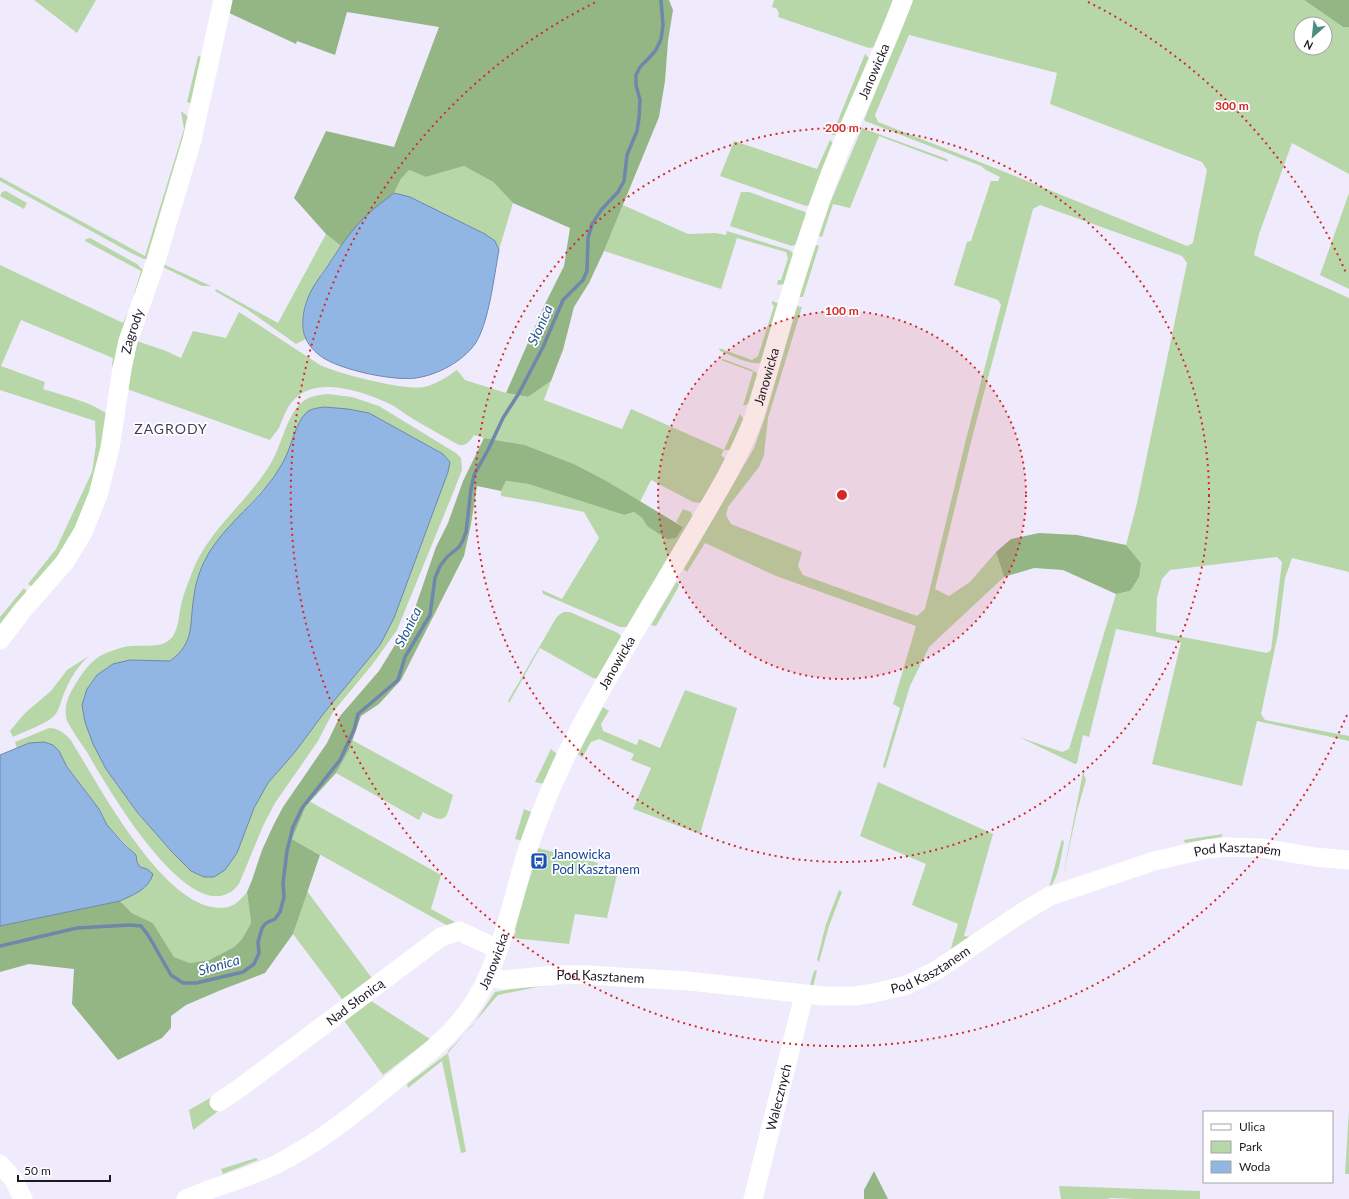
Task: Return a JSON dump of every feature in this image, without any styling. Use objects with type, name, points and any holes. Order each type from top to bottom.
[{"type":"street","name":"Zagrody","points":[[0,640],[22,611],[65,562],[83,532],[105,474],[128,341],[154,268],[192,140],[223,0]]},
{"type":"street","name":"Janowicka","points":[[186,1199],[276,1164],[334,1129],[436,1047],[451,1033],[468,1012],[482,989],[498,949],[535,828],[565,758],[602,688],[727,476],[745,440],[754,417],[803,251],[818,206],[903,0]]},
{"type":"street","name":"Pod Kasztanem","points":[[488,977],[504,980],[541,976],[572,975],[687,981],[804,995],[855,996],[907,985],[922,978],[951,962],[1023,912],[1050,896],[1147,864],[1186,853],[1207,849],[1249,847],[1349,860]]},
{"type":"street","name":"Nad Słonicą","points":[[218,1102],[244,1086],[441,938],[458,931],[498,949]]},
{"type":"street","name":"Walecznych","points":[[753,1199],[804,995]]},
{"type":"street","points":[[0,1164],[14,1180],[23,1199]]},
{"type":"green space","points":[[34,0],[96,0],[77,33]]},
{"type":"green space","points":[[230,0],[669,0],[673,10],[668,41],[665,81],[659,117],[604,251],[589,283],[574,307],[563,350],[551,381],[528,397],[506,393],[544,306],[564,266],[570,228],[513,203],[493,182],[464,166],[426,177],[409,170],[401,179],[394,193],[364,218],[341,246],[326,234],[294,198],[326,131],[394,147],[439,27],[347,12],[335,55],[297,41],[296,44],[227,12]]},
{"type":"green space","points":[[774,0],[895,0],[876,47],[869,48],[778,17],[779,14],[777,9],[772,7]]},
{"type":"green space","points":[[913,0],[1304,0],[1327,16],[1293,16],[1293,56],[1333,56],[1333,20],[1343,27],[1349,27],[1349,174],[1292,143],[1259,234],[1254,255],[1349,298],[1349,572],[1292,558],[1285,578],[1278,634],[1261,714],[1265,720],[1349,736],[1349,741],[1257,721],[1242,786],[1152,764],[1181,642],[1116,629],[1089,737],[1083,735],[1077,763],[1075,764],[1019,737],[1062,752],[1069,749],[1116,594],[1130,591],[1141,563],[1126,545],[1137,503],[1187,263],[1182,256],[1040,205],[1033,209],[972,438],[935,589],[949,596],[970,582],[996,552],[1004,577],[929,647],[910,686],[885,769],[883,766],[900,708],[893,704],[916,626],[776,576],[705,543],[687,572],[684,569],[754,448],[765,417],[797,306],[802,307],[768,418],[764,455],[759,467],[728,507],[726,515],[731,524],[802,552],[798,566],[803,575],[917,616],[925,609],[966,439],[1001,305],[998,300],[954,285],[967,242],[971,241],[991,181],[998,181],[1000,177],[981,166],[864,120]],"holes":[[[909,35],[1057,73],[1050,104],[1202,162],[1207,170],[1193,243],[1187,246],[878,122],[875,115]],[[1277,557],[1282,562],[1271,650],[1267,653],[1156,632],[1157,598],[1162,579],[1170,570]]]},
{"type":"green space","points":[[1304,0],[1349,0],[1349,27],[1343,27],[1333,20],[1333,16],[1327,16]]},
{"type":"green space","points":[[865,54],[870,59],[836,135],[832,135]]},
{"type":"green space","points":[[198,56],[206,58],[195,105],[187,102]]},
{"type":"green space","points":[[181,111],[190,118],[149,259],[144,259],[133,254],[0,181],[0,177],[145,256],[184,129]]},
{"type":"green space","points":[[862,128],[947,159],[948,162],[879,136],[850,208],[833,204],[822,237],[819,236],[830,203]]},
{"type":"green space","points":[[830,140],[833,143],[809,205],[806,206],[720,176],[734,141],[817,169]]},
{"type":"green space","points":[[464,166],[493,182],[513,203],[499,250],[495,241],[410,197],[394,193],[401,179],[409,170],[426,177]]},
{"type":"green space","points":[[6,191],[27,203],[24,209],[0,196],[2,192]]},
{"type":"green space","points":[[741,192],[749,192],[805,212],[807,214],[795,245],[792,246],[730,226]]},
{"type":"green space","points":[[1349,193],[1349,289],[1320,275]]},
{"type":"green space","points":[[623,205],[688,234],[715,233],[726,235],[727,231],[789,250],[794,256],[784,284],[777,285],[778,280],[781,280],[788,258],[786,252],[737,238],[721,289],[604,251]]},
{"type":"green space","points":[[326,234],[341,246],[316,282],[306,302],[302,324],[306,339],[296,344],[248,310],[215,291],[216,289],[278,323]]},
{"type":"green space","points":[[90,238],[137,264],[145,272],[139,295],[134,294],[141,271],[85,241],[86,239]]},
{"type":"green space","points":[[816,245],[819,246],[803,297],[799,297]]},
{"type":"green space","points":[[163,264],[211,286],[202,286],[163,267]]},
{"type":"green space","points":[[0,265],[123,323],[127,314],[131,315],[116,364],[112,366],[113,358],[21,320],[1,366],[45,382],[43,389],[87,403],[103,411],[109,416],[89,509],[35,589],[28,584],[56,549],[92,472],[96,445],[95,421],[0,390]]},
{"type":"green space","points":[[772,301],[778,303],[762,362],[747,362],[720,351],[719,348],[752,360],[758,356],[774,306]]},
{"type":"green space","points":[[239,312],[320,365],[342,373],[372,381],[415,388],[433,384],[446,378],[457,370],[465,380],[506,393],[528,397],[551,381],[544,400],[622,429],[631,409],[724,450],[721,455],[727,461],[700,503],[693,502],[651,480],[640,502],[603,479],[574,464],[525,445],[474,435],[466,444],[459,445],[390,404],[369,395],[344,388],[318,388],[307,391],[297,397],[288,407],[279,428],[270,440],[127,389],[137,341],[181,358],[193,331],[226,338]]},
{"type":"green space","points":[[723,359],[757,373],[758,377],[748,404],[743,406],[753,372],[721,360]]},
{"type":"green space","points":[[328,394],[352,397],[379,406],[456,453],[461,458],[462,470],[397,630],[372,665],[333,712],[318,741],[275,803],[263,826],[239,884],[221,896],[199,892],[176,875],[153,851],[131,822],[67,721],[67,702],[70,693],[87,667],[99,657],[124,647],[153,646],[166,642],[171,638],[175,632],[185,590],[195,565],[211,538],[252,489],[271,463],[290,418],[298,406],[304,400]],"holes":[[[369,413],[443,454],[450,462],[448,472],[394,618],[295,752],[268,783],[254,808],[237,853],[172,852],[137,812],[106,769],[130,660],[170,661],[180,654],[186,645],[191,629],[194,595],[203,564],[215,543],[270,482],[284,462],[299,423]]]},
{"type":"green space","points":[[740,414],[746,422],[733,450],[724,450]]},
{"type":"green space","points":[[484,438],[525,445],[574,464],[603,479],[683,527],[676,538],[667,539],[647,526],[642,518],[634,512],[624,515],[528,484],[506,481],[501,491],[477,486],[464,556],[401,680],[379,704],[361,716],[349,750],[336,773],[306,806],[292,839],[320,855],[293,934],[265,973],[186,1005],[171,1016],[171,1028],[162,1038],[118,1060],[72,1004],[74,969],[29,964],[0,972],[0,926],[120,901],[132,913],[153,923],[174,957],[190,963],[209,960],[234,947],[242,939],[251,923],[247,892],[262,850],[274,824],[283,807],[327,743],[340,716],[379,671],[404,630],[414,611],[436,547],[448,523],[463,481]]},
{"type":"green space","points":[[506,481],[528,484],[624,515],[634,512],[642,518],[647,526],[683,527],[676,522],[683,509],[691,512],[692,518],[629,627],[620,627],[543,594],[542,590],[562,599],[599,538],[584,512],[501,496],[501,491]]},
{"type":"green space","points":[[1039,533],[1077,535],[1126,545],[1141,563],[1139,577],[1130,591],[1116,594],[1063,570],[1034,568],[1004,577],[996,552],[1011,539]]},
{"type":"green space","points":[[677,581],[679,585],[678,588],[656,626],[651,625]]},
{"type":"green space","points":[[24,588],[29,595],[0,624],[0,617]]},
{"type":"green space","points":[[564,612],[570,612],[618,633],[624,639],[601,679],[593,678],[540,648],[509,703],[508,701],[556,618]]},
{"type":"green space","points":[[89,656],[72,676],[58,711],[54,716],[40,725],[13,737],[10,731],[25,713],[51,691],[67,670]]},
{"type":"green space","points":[[685,690],[737,708],[700,834],[633,809],[651,768],[631,760],[634,754],[599,739],[591,742],[582,758],[578,754],[603,707],[609,711],[601,724],[603,731],[637,745],[639,739],[660,748]]},
{"type":"green space","points":[[49,728],[60,731],[70,739],[116,814],[137,844],[159,871],[182,892],[205,905],[228,907],[236,903],[247,892],[251,923],[242,939],[234,947],[209,960],[190,963],[174,957],[153,923],[132,913],[120,901],[136,893],[147,869],[140,867],[137,862],[136,855],[107,825],[99,809],[67,767],[59,751],[53,745],[44,742],[29,743],[17,749],[15,742]]},
{"type":"green space","points":[[352,740],[453,795],[445,817],[442,819],[437,818],[423,812],[419,820],[336,773],[349,750]]},
{"type":"green space","points":[[551,749],[559,756],[545,784],[535,782]]},
{"type":"green space","points":[[1083,772],[1086,780],[1077,811],[1064,872],[1064,871]]},
{"type":"green space","points":[[878,782],[993,834],[964,936],[972,937],[992,922],[990,928],[949,955],[958,924],[912,905],[926,864],[860,836]]},
{"type":"green space","points":[[309,801],[441,875],[431,909],[488,940],[464,930],[452,923],[448,926],[292,839]]},
{"type":"green space","points":[[524,809],[533,813],[523,841],[515,839]]},
{"type":"green space","points":[[1223,834],[1221,837],[1185,843],[1184,840]]},
{"type":"green space","points":[[1062,839],[1064,842],[1059,866],[1055,879],[1049,888]]},
{"type":"green space","points":[[538,848],[598,863],[596,869],[617,875],[607,918],[575,914],[569,944],[513,938],[516,931],[514,930],[534,864],[537,864],[540,857],[536,855]]},
{"type":"green space","points":[[839,890],[842,892],[829,926],[819,962],[817,960],[826,924]]},
{"type":"green space","points":[[307,891],[374,981],[345,1003],[293,934]]},
{"type":"green space","points":[[949,955],[915,977],[887,986],[850,990],[813,991],[810,985],[814,971],[817,970],[813,987],[854,987],[881,984],[920,972]]},
{"type":"green space","points":[[544,980],[607,980],[670,984],[796,998],[799,1003],[750,1199],[747,1199],[794,1002],[644,986],[551,984],[498,995],[475,1022],[495,992],[517,988],[516,983]]},
{"type":"green space","points":[[368,999],[430,1039],[383,1075],[343,1019]]},
{"type":"green space","points":[[465,1033],[448,1053],[448,1051]]},
{"type":"green space","points":[[448,1053],[466,1152],[461,1153],[442,1061],[408,1088],[407,1084]]},
{"type":"green space","points":[[219,1093],[221,1109],[193,1130],[189,1110]]},
{"type":"green space","points":[[1349,1110],[1349,1174],[1345,1174]]},
{"type":"green space","points":[[256,1158],[258,1160],[223,1174],[221,1169]]},
{"type":"green space","points":[[874,1171],[888,1199],[864,1199],[864,1190]]},
{"type":"green space","points":[[1059,1186],[1200,1191],[1200,1199],[1061,1199]]},
{"type":"water","points":[[394,193],[410,197],[485,234],[495,241],[499,250],[493,286],[484,324],[475,344],[470,351],[448,367],[432,374],[407,379],[383,377],[346,368],[327,360],[312,349],[306,339],[303,329],[305,308],[316,282],[358,224],[370,212]]},
{"type":"water","points":[[324,407],[369,413],[443,454],[450,462],[448,472],[394,618],[380,645],[324,713],[295,752],[268,783],[254,808],[237,853],[225,870],[214,877],[204,877],[191,871],[172,852],[137,812],[106,769],[93,744],[85,722],[82,705],[87,689],[97,675],[113,664],[130,660],[170,661],[184,647],[190,632],[196,584],[209,552],[225,531],[262,492],[273,478],[285,458],[299,422],[307,412],[316,408]]},
{"type":"water","points":[[44,742],[53,745],[59,751],[67,767],[99,809],[107,825],[136,855],[137,862],[140,867],[147,869],[153,874],[148,884],[144,888],[120,901],[0,926],[0,755],[29,743]]},
{"type":"waterway","name":"Słonica","points":[[0,946],[77,928],[130,925],[141,926],[148,935],[171,975],[183,983],[196,983],[243,972],[254,964],[259,953],[258,942],[262,928],[266,923],[275,919],[280,912],[284,897],[283,883],[287,851],[293,827],[302,808],[340,760],[354,730],[358,714],[398,680],[405,657],[430,615],[435,578],[440,566],[447,557],[459,547],[466,532],[474,475],[503,418],[519,393],[543,347],[563,300],[583,280],[587,271],[588,238],[592,224],[602,209],[618,192],[624,181],[627,155],[637,131],[639,118],[640,100],[636,85],[636,75],[640,67],[656,50],[661,39],[663,25],[661,0]]},
{"type":"place","name":"Janowicka Pod Kasztanem","points":[[539,861]]},
{"type":"district","name":"ZAGRODY","points":[[171,429]]}]
